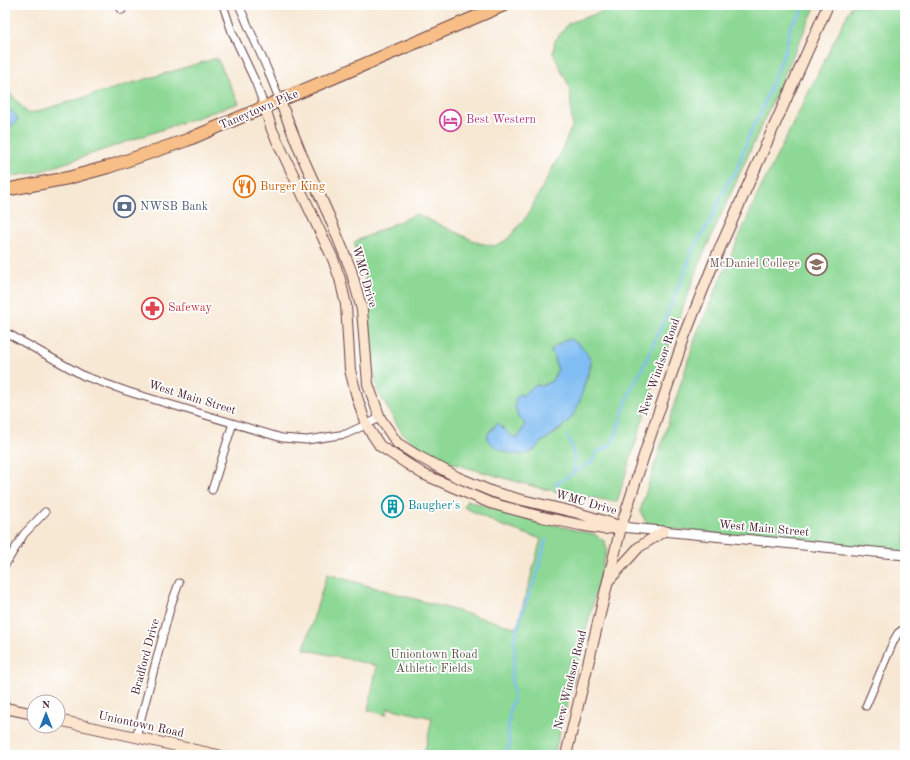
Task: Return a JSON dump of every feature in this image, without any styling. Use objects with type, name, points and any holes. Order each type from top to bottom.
[{"type":"highway","name":"Taneytown Pike","points":[[5,190],[68,178],[108,167],[187,140],[504,5]]},
{"type":"main road","name":"New Windsor Road","points":[[566,755],[621,527],[646,446],[685,335],[716,257],[828,5]]},
{"type":"main road","name":"WMC Drive","points":[[280,101],[302,156],[330,216],[351,270],[362,310],[368,384],[380,418],[397,443],[457,477],[493,492],[578,513],[621,527]]},
{"type":"main road","name":"WMC Drive","points":[[264,108],[272,130],[333,259],[340,279],[346,305],[350,370],[366,425],[380,446],[423,474],[490,503],[542,517],[580,525],[604,529],[621,527]]},
{"type":"main road","points":[[608,582],[638,547],[664,531]]},
{"type":"main road","points":[[5,708],[26,712]]},
{"type":"main road","name":"Uniontown Road","points":[[66,722],[136,736],[202,753],[218,755]]},
{"type":"street","points":[[223,5],[232,32],[255,81],[264,108]]},
{"type":"street","points":[[239,5],[280,101]]},
{"type":"street","name":"West Main Street","points":[[5,332],[84,376],[114,387],[282,438],[297,440],[324,438],[346,434],[380,418]]},
{"type":"street","points":[[212,490],[233,423]]},
{"type":"street","points":[[5,565],[24,534],[45,512]]},
{"type":"street","name":"West Main Street","points":[[621,527],[905,555]]},
{"type":"street","name":"Bradford Drive","points":[[136,736],[171,605],[179,583]]},
{"type":"street","points":[[866,706],[894,640],[898,633],[905,628]]},
{"type":"green space","points":[[611,5],[816,5],[702,257],[653,387],[617,502],[543,489],[451,463],[421,449],[402,433],[377,390],[370,343],[368,289],[354,242],[416,214],[479,243],[495,246],[508,239],[527,216],[560,154],[572,126],[570,88],[553,53],[555,41],[569,23],[604,11]],"holes":[[[560,343],[578,343],[590,360],[591,365],[576,410],[560,430],[540,443],[534,451],[521,455],[507,452],[489,437],[488,434],[498,423],[511,436],[518,438],[525,425],[523,420],[518,418],[515,399],[518,395],[523,395],[536,385],[542,386],[552,381],[558,369],[554,360],[555,356],[551,350]]]},
{"type":"green space","name":"McDaniel College","points":[[852,5],[905,5],[905,555],[654,527],[646,522],[640,511],[697,333],[757,196]]},
{"type":"green space","points":[[217,58],[239,103],[39,172],[5,177],[5,132],[17,121],[17,118],[5,104],[5,87],[28,114]]},
{"type":"green space","name":"Uniontown Road Athletic Fields","points":[[467,500],[492,509],[594,534],[604,541],[607,549],[554,755],[424,755],[432,718],[388,708],[386,715],[368,710],[377,666],[304,649],[327,574],[517,628],[541,539],[500,525],[464,507]]},
{"type":"water","points":[[5,104],[17,117],[17,121],[5,132]]},
{"type":"water","points":[[569,339],[573,340],[583,348],[591,362],[580,401],[573,415],[562,427],[541,442],[532,452],[520,455],[508,453],[496,447],[487,439],[488,434],[498,423],[511,436],[518,438],[525,425],[523,420],[518,418],[514,407],[516,405],[515,399],[518,395],[523,395],[536,385],[542,386],[552,381],[558,369],[554,360],[555,356],[551,350],[563,341]]},
{"type":"waterway","points":[[555,485],[592,462],[597,452],[610,446],[616,434],[628,396],[645,363],[684,275],[692,250],[710,222],[728,182],[736,171],[750,133],[760,114],[785,51],[791,25],[803,10],[804,5]]},
{"type":"waterway","points":[[567,436],[571,444],[574,457],[574,472]]},
{"type":"waterway","points":[[503,755],[510,745],[508,733],[510,710],[514,698],[511,677],[515,655],[514,641],[523,609],[536,578],[546,539]]},
{"type":"place","name":"Best Western","points":[[451,120]]},
{"type":"place","name":"Burger King","points":[[244,187]]},
{"type":"place","name":"NWSB Bank","points":[[124,207]]},
{"type":"place","name":"McDaniel College","points":[[816,264]]},
{"type":"place","name":"Safeway","points":[[153,308]]},
{"type":"place","name":"Baugher's","points":[[392,506]]}]
